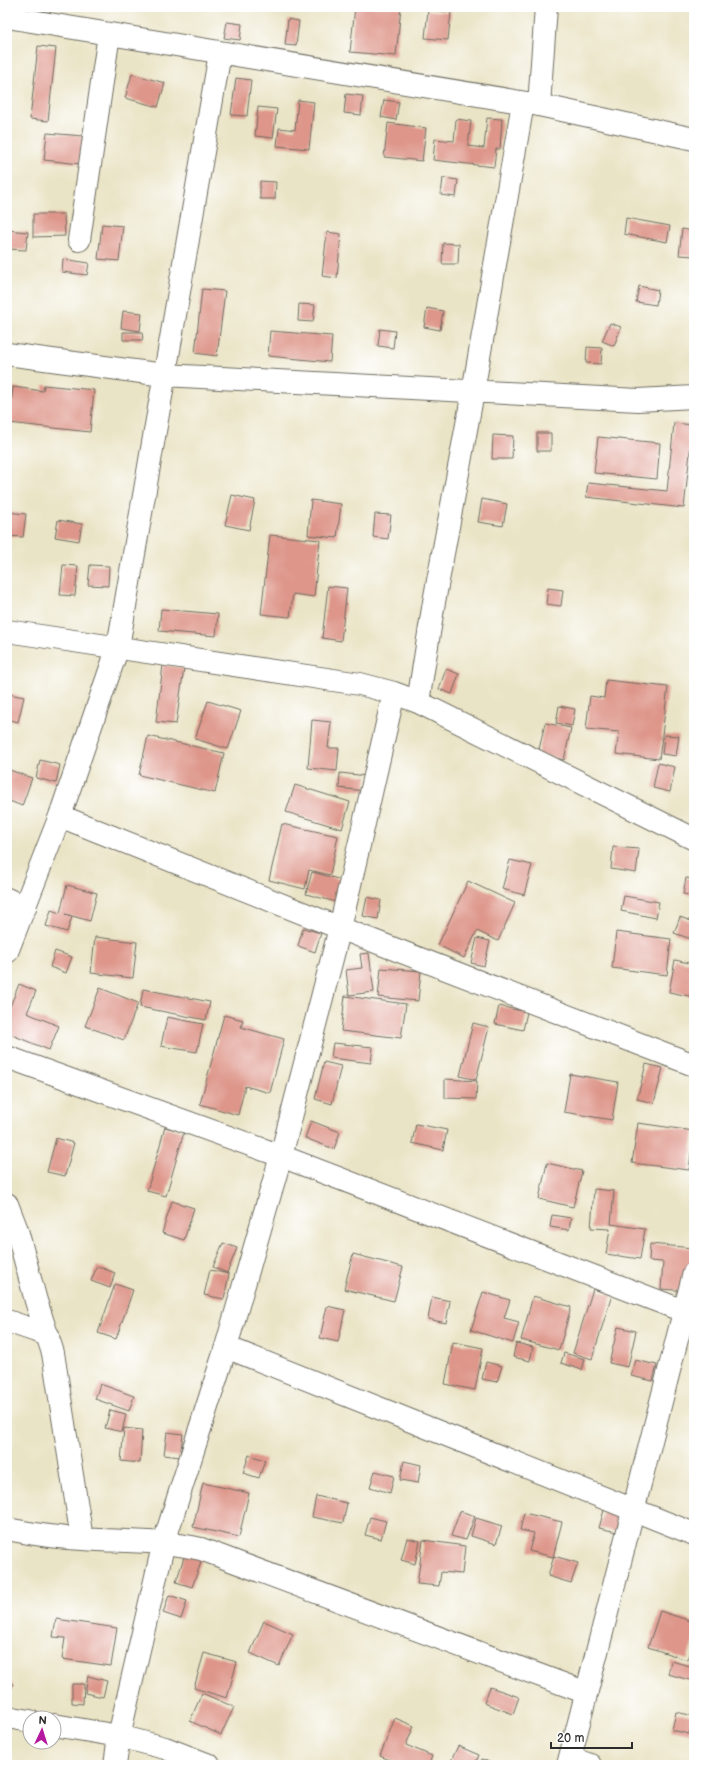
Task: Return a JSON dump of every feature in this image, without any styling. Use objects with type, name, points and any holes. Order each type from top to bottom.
[{"type":"street","points":[[418,702],[434,602],[473,392],[531,104],[546,7]]},
{"type":"street","points":[[7,17],[531,104],[694,139]]},
{"type":"street","points":[[79,240],[109,34]]},
{"type":"street","points":[[7,952],[16,903],[60,816],[118,647],[220,53]]},
{"type":"street","points":[[7,354],[164,375],[638,400],[694,397]]},
{"type":"street","points":[[7,631],[360,684],[394,693],[418,702],[694,839]]},
{"type":"street","points":[[115,1765],[119,1736],[164,1542],[226,1347],[281,1156],[340,928],[394,693]]},
{"type":"street","points":[[60,816],[340,928],[694,1064]]},
{"type":"street","points":[[7,1057],[281,1156],[689,1313]]},
{"type":"street","points":[[7,1204],[17,1230],[36,1301],[53,1353],[82,1539]]},
{"type":"street","points":[[590,1765],[569,1762],[632,1510],[689,1313],[694,1273]]},
{"type":"street","points":[[7,1321],[48,1335]]},
{"type":"street","points":[[226,1347],[694,1534]]},
{"type":"street","points":[[7,1529],[44,1536],[164,1542],[202,1549],[587,1693]]},
{"type":"street","points":[[7,1717],[22,1720]]},
{"type":"street","points":[[62,1726],[119,1736],[165,1748],[209,1765]]},
{"type":"building","points":[[355,7],[401,7],[396,56],[350,52]]},
{"type":"building","points":[[428,10],[451,12],[448,40],[425,38]]},
{"type":"building","points":[[288,19],[299,21],[296,46],[285,45]]},
{"type":"building","points":[[227,22],[242,24],[240,40],[224,38]]},
{"type":"building","points":[[38,46],[56,48],[48,121],[30,119]]},
{"type":"building","points":[[132,74],[165,83],[158,107],[125,98]]},
{"type":"building","points":[[236,78],[251,80],[247,116],[231,115]]},
{"type":"building","points":[[346,94],[363,96],[361,115],[344,113]]},
{"type":"building","points":[[298,100],[314,102],[309,149],[277,146],[279,128],[295,130]]},
{"type":"building","points":[[384,100],[399,102],[396,120],[381,117]]},
{"type":"building","points":[[258,107],[277,109],[273,138],[255,136]]},
{"type":"building","points":[[487,118],[502,119],[500,149],[496,149],[494,167],[433,160],[435,139],[454,141],[456,119],[471,121],[468,146],[484,148]]},
{"type":"building","points":[[388,123],[426,128],[422,161],[384,157]]},
{"type":"building","points":[[47,133],[83,136],[80,164],[44,160]]},
{"type":"building","points":[[443,178],[458,180],[456,197],[441,195]]},
{"type":"building","points":[[260,181],[276,182],[275,199],[260,199]]},
{"type":"building","points":[[33,214],[64,214],[65,236],[33,237]]},
{"type":"building","points":[[626,218],[670,226],[667,242],[624,234]]},
{"type":"building","points":[[102,224],[123,226],[119,261],[98,259]]},
{"type":"building","points":[[682,229],[694,231],[694,256],[679,255]]},
{"type":"building","points":[[7,230],[28,232],[26,250],[7,249]]},
{"type":"building","points":[[327,232],[341,234],[337,278],[322,276]]},
{"type":"building","points":[[443,243],[459,244],[458,264],[442,264]]},
{"type":"building","points":[[63,259],[89,263],[87,275],[62,272]]},
{"type":"building","points":[[639,286],[658,290],[656,305],[636,302]]},
{"type":"building","points":[[202,289],[225,291],[217,356],[195,353]]},
{"type":"building","points":[[299,304],[315,305],[313,322],[298,321]]},
{"type":"building","points":[[427,308],[443,311],[440,330],[424,327]]},
{"type":"building","points":[[123,311],[142,313],[140,331],[121,328]]},
{"type":"building","points":[[610,323],[621,327],[614,346],[602,341]]},
{"type":"building","points":[[380,329],[395,331],[393,348],[378,346]]},
{"type":"building","points":[[270,331],[332,336],[330,362],[268,356]]},
{"type":"building","points":[[123,332],[142,332],[143,340],[123,340]]},
{"type":"building","points":[[587,347],[602,348],[601,364],[586,363]]},
{"type":"building","points":[[44,385],[94,390],[90,432],[9,423],[13,387],[43,391]]},
{"type":"building","points":[[674,423],[693,425],[684,508],[586,497],[588,483],[667,491]]},
{"type":"building","points":[[537,433],[551,433],[551,451],[537,451]]},
{"type":"building","points":[[493,435],[513,436],[512,459],[492,459]]},
{"type":"building","points":[[598,437],[660,443],[657,479],[594,473]]},
{"type":"building","points":[[232,495],[255,500],[249,530],[225,525]]},
{"type":"building","points":[[482,499],[507,504],[503,526],[478,522]]},
{"type":"building","points":[[311,500],[341,504],[337,538],[308,535]]},
{"type":"building","points":[[7,512],[26,514],[23,537],[7,536]]},
{"type":"building","points":[[375,514],[391,515],[388,539],[373,537]]},
{"type":"building","points":[[58,520],[82,524],[79,541],[55,537]]},
{"type":"building","points":[[270,535],[320,540],[314,597],[293,594],[290,617],[261,614]]},
{"type":"building","points":[[63,565],[78,566],[75,596],[60,595]]},
{"type":"building","points":[[90,565],[109,566],[108,586],[88,585]]},
{"type":"building","points":[[328,586],[347,588],[341,641],[322,638]]},
{"type":"building","points":[[548,588],[563,590],[561,606],[546,604]]},
{"type":"building","points":[[161,609],[218,614],[216,636],[159,631]]},
{"type":"building","points":[[163,665],[184,668],[176,724],[156,722]]},
{"type":"building","points":[[446,669],[459,674],[452,694],[439,689]]},
{"type":"building","points":[[606,680],[668,687],[659,759],[616,754],[619,732],[586,729],[590,696],[604,698]]},
{"type":"building","points":[[9,694],[24,697],[18,722],[7,719]]},
{"type":"building","points":[[208,701],[241,711],[228,749],[195,739]]},
{"type":"building","points":[[559,706],[575,709],[572,726],[556,723]]},
{"type":"building","points":[[312,720],[331,722],[328,748],[339,748],[337,771],[308,768]]},
{"type":"building","points":[[545,723],[571,728],[564,760],[538,754]]},
{"type":"building","points":[[664,735],[679,736],[676,756],[662,754]]},
{"type":"building","points":[[148,736],[224,753],[215,793],[139,775]]},
{"type":"building","points":[[40,760],[60,765],[56,783],[36,778]]},
{"type":"building","points":[[658,763],[675,767],[670,792],[653,788]]},
{"type":"building","points":[[7,769],[32,778],[22,806],[7,800]]},
{"type":"building","points":[[340,773],[367,776],[365,791],[339,788]]},
{"type":"building","points":[[295,785],[350,802],[342,829],[286,812]]},
{"type":"building","points":[[282,824],[338,836],[330,875],[309,870],[305,889],[269,880]]},
{"type":"building","points":[[613,847],[639,849],[636,873],[611,869]]},
{"type":"building","points":[[510,860],[532,865],[524,895],[502,889]]},
{"type":"building","points":[[312,872],[342,880],[336,902],[306,894]]},
{"type":"building","points":[[686,878],[694,879],[694,896],[683,894]]},
{"type":"building","points":[[468,881],[515,903],[498,941],[477,931],[464,958],[438,945]]},
{"type":"building","points":[[67,885],[97,893],[90,921],[65,914],[72,917],[67,932],[46,926],[51,910],[60,913]]},
{"type":"building","points":[[624,896],[659,902],[656,918],[621,911]]},
{"type":"building","points":[[367,897],[381,900],[378,919],[363,916]]},
{"type":"building","points":[[680,917],[694,922],[694,940],[674,933]]},
{"type":"building","points":[[303,928],[321,933],[315,952],[298,946]]},
{"type":"building","points":[[616,932],[671,939],[667,975],[612,968]]},
{"type":"building","points":[[95,937],[137,942],[133,978],[91,973]]},
{"type":"building","points":[[477,938],[490,941],[484,966],[471,963]]},
{"type":"building","points":[[55,951],[72,957],[66,973],[50,967]]},
{"type":"building","points":[[369,953],[374,992],[349,995],[346,970],[362,968],[360,954]]},
{"type":"building","points":[[675,960],[694,964],[694,997],[669,992]]},
{"type":"building","points":[[381,968],[421,971],[418,1001],[378,997]]},
{"type":"building","points":[[19,984],[36,991],[27,1013],[59,1026],[49,1050],[7,1033],[7,1014]]},
{"type":"building","points":[[100,988],[138,1003],[124,1040],[85,1026]]},
{"type":"building","points":[[143,989],[210,1002],[206,1020],[140,1007]]},
{"type":"building","points":[[345,996],[406,1004],[401,1038],[341,1031]]},
{"type":"building","points":[[499,1006],[527,1012],[523,1030],[495,1024]]},
{"type":"building","points":[[224,1015],[243,1020],[241,1027],[284,1039],[270,1093],[245,1086],[238,1115],[200,1104]]},
{"type":"building","points":[[167,1017],[203,1024],[197,1052],[161,1046]]},
{"type":"building","points":[[473,1023],[489,1027],[476,1080],[460,1076]]},
{"type":"building","points":[[333,1043],[373,1047],[371,1063],[331,1058]]},
{"type":"building","points":[[324,1062],[341,1066],[332,1104],[315,1099]]},
{"type":"building","points":[[646,1064],[663,1068],[654,1103],[637,1099]]},
{"type":"building","points":[[570,1074],[618,1082],[612,1120],[564,1112]]},
{"type":"building","points":[[445,1079],[477,1081],[476,1099],[445,1098]]},
{"type":"building","points":[[311,1121],[340,1132],[334,1149],[305,1138]]},
{"type":"building","points":[[638,1123],[694,1131],[689,1170],[632,1163]]},
{"type":"building","points":[[416,1124],[447,1130],[443,1150],[412,1143]]},
{"type":"building","points":[[165,1127],[184,1132],[166,1196],[147,1191]]},
{"type":"building","points":[[56,1138],[74,1143],[65,1176],[47,1172]]},
{"type":"building","points":[[547,1163],[582,1171],[573,1207],[539,1199]]},
{"type":"building","points":[[594,1189],[614,1191],[611,1224],[645,1229],[640,1259],[606,1254],[610,1229],[591,1228]]},
{"type":"building","points":[[172,1201],[194,1208],[184,1240],[162,1233]]},
{"type":"building","points":[[552,1215],[571,1218],[569,1230],[550,1227]]},
{"type":"building","points":[[223,1243],[237,1248],[227,1273],[213,1267]]},
{"type":"building","points":[[650,1244],[693,1248],[690,1291],[661,1289],[663,1262],[649,1261]]},
{"type":"building","points":[[353,1254],[403,1267],[394,1301],[344,1289]]},
{"type":"building","points":[[97,1266],[115,1273],[110,1288],[91,1281]]},
{"type":"building","points":[[210,1270],[229,1274],[224,1299],[204,1295]]},
{"type":"building","points":[[115,1284],[133,1290],[116,1339],[98,1333]]},
{"type":"building","points":[[593,1289],[612,1295],[592,1359],[573,1353]]},
{"type":"building","points":[[483,1292],[510,1300],[504,1318],[519,1322],[513,1343],[471,1330]]},
{"type":"building","points":[[533,1296],[571,1307],[559,1350],[521,1340]]},
{"type":"building","points":[[432,1297],[450,1301],[446,1323],[428,1319]]},
{"type":"building","points":[[327,1306],[345,1310],[338,1342],[320,1338]]},
{"type":"building","points":[[618,1327],[636,1331],[628,1367],[609,1363]]},
{"type":"building","points":[[453,1342],[483,1348],[475,1390],[445,1384]]},
{"type":"building","points":[[516,1343],[533,1347],[530,1361],[513,1357]]},
{"type":"building","points":[[564,1353],[585,1359],[582,1370],[561,1363]]},
{"type":"building","points":[[635,1360],[657,1365],[653,1381],[631,1376]]},
{"type":"building","points":[[486,1362],[502,1366],[497,1382],[482,1379]]},
{"type":"building","points":[[100,1384],[134,1396],[129,1411],[95,1399]]},
{"type":"building","points":[[110,1410],[126,1414],[122,1432],[105,1428]]},
{"type":"building","points":[[124,1428],[142,1430],[140,1463],[121,1461]]},
{"type":"building","points":[[167,1432],[183,1434],[180,1457],[164,1455]]},
{"type":"building","points":[[249,1455],[265,1460],[259,1478],[243,1473]]},
{"type":"building","points":[[404,1461],[421,1465],[418,1483],[400,1480]]},
{"type":"building","points":[[375,1471],[394,1476],[390,1493],[370,1487]]},
{"type":"building","points":[[203,1483],[249,1493],[239,1537],[193,1527]]},
{"type":"building","points":[[316,1496],[347,1503],[343,1523],[312,1517]]},
{"type":"building","points":[[604,1510],[622,1515],[617,1532],[599,1528]]},
{"type":"building","points":[[460,1511],[475,1516],[466,1540],[451,1536]]},
{"type":"building","points":[[524,1513],[562,1522],[553,1557],[529,1551],[534,1533],[520,1530]]},
{"type":"building","points":[[370,1517],[386,1521],[381,1539],[365,1535]]},
{"type":"building","points":[[476,1518],[502,1526],[496,1544],[471,1536]]},
{"type":"building","points":[[407,1538],[420,1541],[415,1564],[401,1560]]},
{"type":"building","points":[[423,1540],[465,1546],[462,1574],[441,1572],[439,1586],[417,1584]]},
{"type":"building","points":[[186,1551],[203,1557],[192,1587],[176,1582]]},
{"type":"building","points":[[554,1556],[578,1563],[571,1583],[548,1576]]},
{"type":"building","points":[[169,1595],[187,1601],[181,1619],[163,1613]]},
{"type":"building","points":[[660,1611],[694,1622],[694,1640],[687,1660],[648,1647]]},
{"type":"building","points":[[56,1619],[117,1628],[111,1666],[62,1659],[65,1638],[53,1637]]},
{"type":"building","points":[[264,1621],[293,1634],[279,1666],[250,1653]]},
{"type":"building","points":[[204,1653],[237,1662],[227,1698],[194,1688]]},
{"type":"building","points":[[671,1661],[694,1667],[693,1681],[668,1674]]},
{"type":"building","points":[[88,1676],[107,1681],[103,1697],[85,1693]]},
{"type":"building","points":[[7,1683],[13,1684],[9,1700],[7,1700]]},
{"type":"building","points":[[72,1684],[84,1684],[83,1704],[72,1703]]},
{"type":"building","points":[[490,1687],[519,1697],[513,1714],[484,1703]]},
{"type":"building","points":[[202,1693],[234,1707],[221,1735],[190,1721]]},
{"type":"building","points":[[676,1712],[694,1716],[689,1734],[672,1730]]},
{"type":"building","points":[[395,1718],[414,1726],[406,1745],[432,1756],[429,1765],[402,1765],[380,1756]]},
{"type":"building","points":[[458,1746],[479,1755],[475,1765],[449,1765]]},
{"type":"building","points":[[482,1759],[496,1765],[479,1765]]}]
